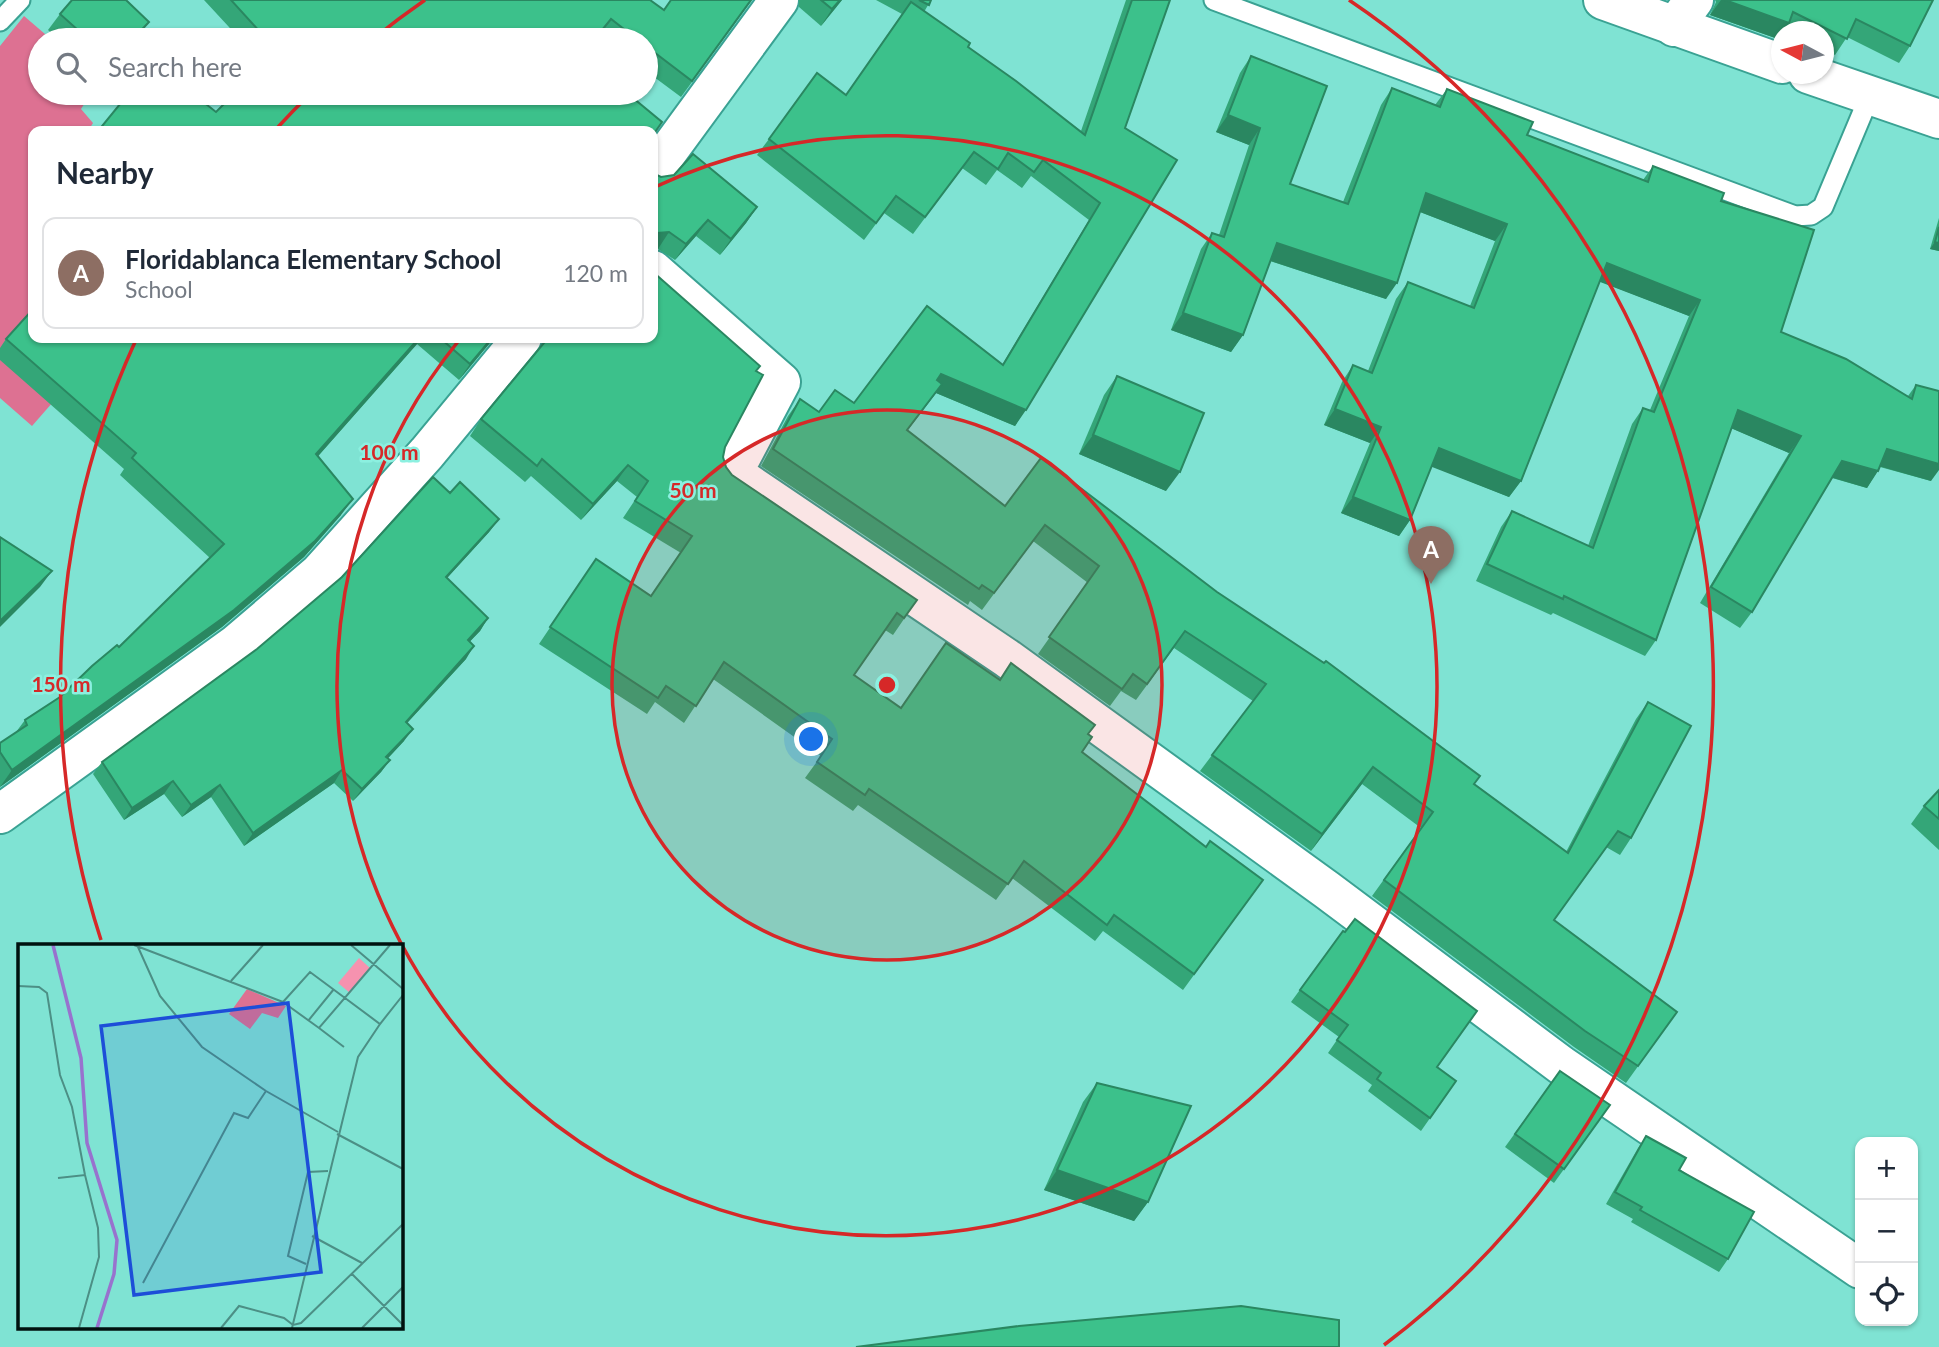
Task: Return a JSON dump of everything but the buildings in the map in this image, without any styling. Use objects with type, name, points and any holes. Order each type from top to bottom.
[{"type":"street","points":[[658,165],[779,0]]},
{"type":"street","points":[[1603,0],[1684,13],[1771,58]]},
{"type":"street","points":[[1834,83],[1939,119]]},
{"type":"street","points":[[658,274],[781,382],[733,473],[1008,659],[1327,890],[1561,1065],[1855,1266]]},
{"type":"street","points":[[0,814],[236,644],[319,573],[427,453],[518,343]]},
{"type":"lane","points":[[0,21],[20,0]]},
{"type":"lane","points":[[1214,0],[1794,216],[1811,215],[1823,207],[1870,95]]},
{"type":"shaded area","points":[[24,16],[38,28],[28,28],[28,105],[84,105],[81,109],[93,123],[91,126],[28,126],[28,343],[105,343],[32,426],[0,398],[0,46]]},
{"type":"place","name":"Floridablanca Elementary School","points":[[1431,584]]}]
